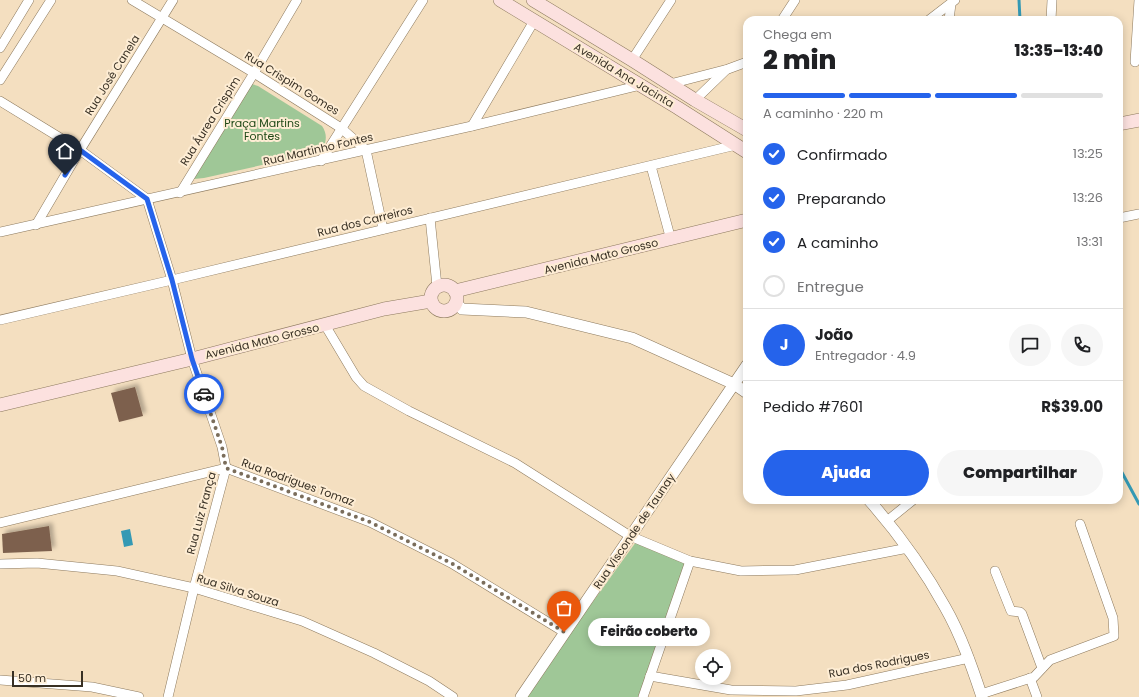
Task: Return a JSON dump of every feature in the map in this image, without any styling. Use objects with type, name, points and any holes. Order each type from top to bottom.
[{"type":"main road","name":"Avenida Ana Jacinta","points":[[500,0],[586,51],[742,149]]},
{"type":"main road","name":"Avenida Ana Jacinta","points":[[541,2],[695,100],[743,128]]},
{"type":"main road","points":[[586,51],[596,38]]},
{"type":"main road","points":[[1123,123],[1139,120]]},
{"type":"main road","name":"Avenida Mato Grosso","points":[[456,297],[743,221]]},
{"type":"main road","points":[[445,285],[453,288],[456,297],[450,310],[442,311],[435,308],[431,301],[432,292],[437,286],[445,285]]},
{"type":"main road","name":"Avenida Mato Grosso","points":[[0,405],[192,359],[384,309],[431,301]]},
{"type":"street","points":[[0,48],[28,0]]},
{"type":"street","points":[[0,80],[51,0]]},
{"type":"street","name":"Rua Crispim Gomes","points":[[132,0],[254,73],[341,128],[366,150]]},
{"type":"street","name":"Rua José Canela","points":[[36,225],[80,150],[173,0]]},
{"type":"street","name":"Rua Áurea Crispim","points":[[180,192],[254,73],[297,0]]},
{"type":"street","points":[[321,161],[423,0]]},
{"type":"street","points":[[632,60],[671,0]]},
{"type":"street","points":[[785,16],[795,0]]},
{"type":"street","points":[[1050,16],[1052,0]]},
{"type":"street","points":[[1135,62],[1139,0]]},
{"type":"street","points":[[934,16],[953,2]]},
{"type":"street","points":[[950,16],[953,2]]},
{"type":"street","points":[[472,126],[534,21]]},
{"type":"street","points":[[670,84],[728,69],[743,63]]},
{"type":"street","points":[[695,100],[728,69]]},
{"type":"street","name":"Rua Martinho Fontes","points":[[0,232],[321,161],[641,85]]},
{"type":"street","points":[[0,101],[80,150],[147,199]]},
{"type":"street","name":"Rua dos Carreiros","points":[[0,320],[651,166],[742,149]]},
{"type":"street","points":[[366,150],[383,229]]},
{"type":"street","points":[[651,166],[671,240]]},
{"type":"street","name":"Rua Luiz França","points":[[147,199],[172,280],[192,359],[222,447],[226,468],[194,588],[168,697]]},
{"type":"street","points":[[1123,216],[1139,214]]},
{"type":"street","points":[[430,218],[437,286]]},
{"type":"street","points":[[456,297],[462,309],[526,312],[632,338],[734,384],[743,390]]},
{"type":"street","points":[[325,325],[356,377],[364,386],[409,411],[515,463],[630,536],[690,561],[741,571],[795,570],[908,548]]},
{"type":"street","name":"Rua Visconde de Taunay","points":[[520,697],[743,371]]},
{"type":"street","name":"Rua Rodrigues Tomaz","points":[[0,523],[226,468],[370,522],[451,563],[564,632]]},
{"type":"street","points":[[872,504],[908,548],[946,607],[969,658],[982,696],[1034,677],[1050,660],[1114,636],[1113,618],[1080,524]]},
{"type":"street","points":[[887,521],[909,504]]},
{"type":"street","points":[[644,697],[690,561]]},
{"type":"street","name":"Rua Silva Souza","points":[[0,564],[37,563],[117,571],[194,588],[302,621],[374,653],[429,681],[453,697]]},
{"type":"street","points":[[995,571],[1011,611],[1020,612],[1022,614],[1042,668]]},
{"type":"street","name":"Rua dos Rodrigues","points":[[650,676],[731,690],[796,691],[847,685],[969,658]]},
{"type":"street","points":[[1030,678],[1037,697]]},
{"type":"street","points":[[0,680],[92,687],[139,697]]},
{"type":"green space","name":"Praça Martins Fontes","points":[[252,84],[258,86],[322,126],[326,138],[324,145],[316,153],[194,179],[194,178]]},
{"type":"green space","points":[[636,542],[688,561],[641,697],[524,697]]},
{"type":"water","points":[[130,529],[133,545],[124,547],[121,531]]},
{"type":"building","points":[[135,387],[143,416],[119,422],[111,393]]},
{"type":"building","points":[[49,526],[52,551],[3,553],[2,534]]},
{"type":"waterway","points":[[1019,0],[1020,16]]},
{"type":"waterway","points":[[1123,474],[1139,504]]},
{"type":"way so far","points":[[204,394],[222,447],[226,468],[370,522],[451,563],[564,632]]},
{"type":"place","name":"Feirão coberto","points":[[564,632]]},
{"type":"route","points":[[65,175],[80,150],[147,199],[172,280],[192,359],[204,394]]}]
